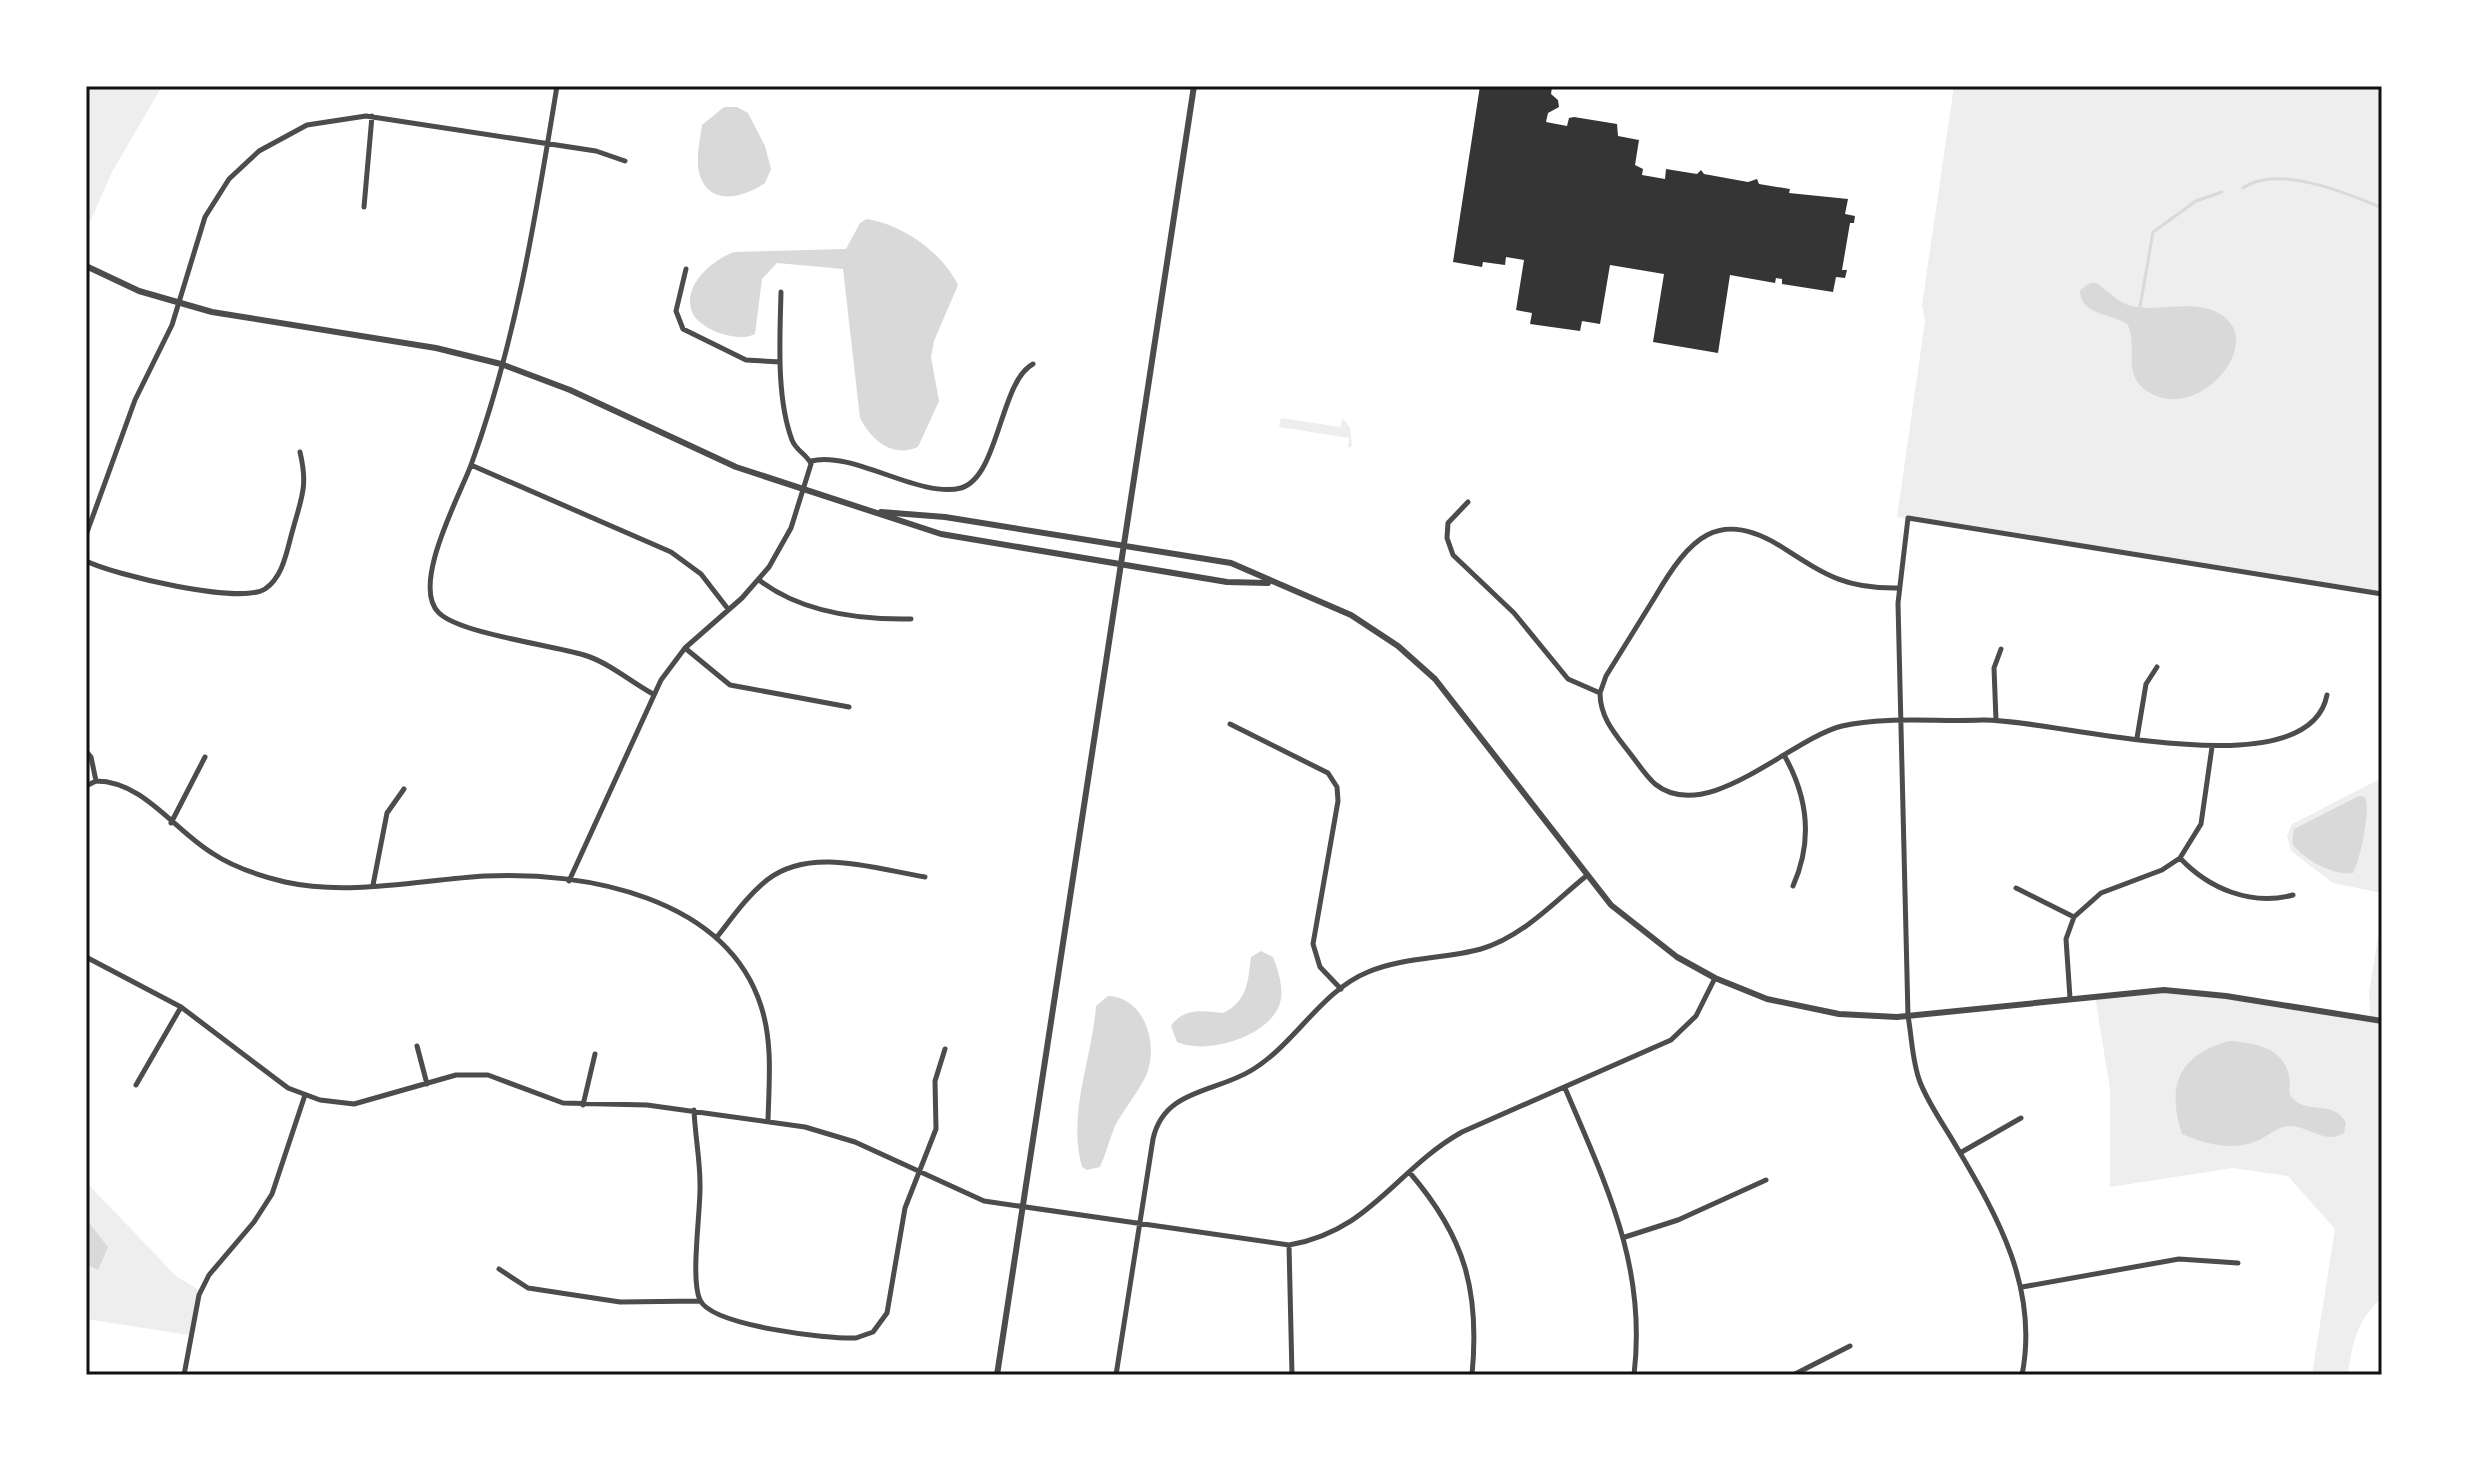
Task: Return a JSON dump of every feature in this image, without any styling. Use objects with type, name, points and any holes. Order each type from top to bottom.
[{"type":"street","points":[[557,86],[525,283],[471,465],[454,500],[429,583],[430,597],[437,611],[449,619],[589,657],[653,694]]},
{"type":"street","points":[[997,1375],[1194,86]]},
{"type":"street","points":[[364,207],[372,116]]},
{"type":"street","points":[[86,535],[135,400],[166,340],[205,217],[242,165],[275,140],[307,125],[347,117],[372,116],[596,151],[625,161]]},
{"type":"street","points":[[86,266],[139,291],[179,304],[447,350],[501,364],[570,390],[702,453],[804,491],[881,512],[941,534],[1227,582],[1271,583]]},
{"type":"street","points":[[686,269],[676,311],[685,331],[746,360],[780,362]]},
{"type":"street","points":[[781,292],[780,362],[792,439],[811,461]]},
{"type":"street","points":[[811,461],[832,459],[934,486],[964,487],[974,479],[989,452],[1017,378],[1033,364]]},
{"type":"street","points":[[86,561],[130,577],[222,592],[246,594],[264,589],[281,567],[306,484],[300,452]]},
{"type":"street","points":[[569,881],[653,694],[685,648],[759,580],[784,542],[804,491],[811,461]]},
{"type":"street","points":[[471,465],[671,552],[705,578],[728,609]]},
{"type":"street","points":[[1468,502],[1448,523],[1447,542],[1453,555],[1519,619],[1568,679],[1600,693]]},
{"type":"street","points":[[881,512],[945,517],[1231,563],[1271,583],[1311,596],[1351,615],[1417,661],[1450,696],[1585,877],[1611,905],[1655,942],[1715,978],[1767,999],[1816,1011],[1908,1016],[2164,990],[2382,1021]]},
{"type":"street","points":[[2022,1375],[2026,1315],[2022,1287],[2008,1242],[1921,1084],[1908,1016],[1899,588],[1908,518],[2382,594]]},
{"type":"street","points":[[1899,588],[1847,585],[1760,534],[1737,528],[1714,531],[1692,543],[1679,558],[1606,676],[1600,693],[1608,723],[1652,781],[1669,792],[1690,796],[1710,793],[1842,727],[1996,720],[2212,747],[2290,737],[2313,724],[2327,695]]},
{"type":"street","points":[[759,580],[798,603],[863,619],[911,619]]},
{"type":"street","points":[[685,648],[730,685],[849,707]]},
{"type":"street","points":[[1996,720],[1994,668],[2001,649]]},
{"type":"street","points":[[2137,738],[2146,684],[2157,667]]},
{"type":"street","points":[[1230,724],[1322,769],[1337,787],[1338,801],[1313,944],[1320,967],[1341,989]]},
{"type":"street","points":[[2070,998],[2066,952],[2074,917],[2101,893],[2162,870],[2180,858],[2201,824],[2212,747]]},
{"type":"street","points":[[86,751],[91,757],[96,781]]},
{"type":"street","points":[[1784,755],[1804,800],[1803,859],[1793,886]]},
{"type":"street","points":[[171,823],[205,757]]},
{"type":"street","points":[[86,786],[96,781],[125,785],[213,855],[262,875],[307,886],[373,885],[486,876],[569,881],[665,906],[717,937],[740,965],[760,1004],[769,1043],[768,1121]]},
{"type":"street","points":[[373,885],[387,813],[404,789]]},
{"type":"street","points":[[2180,858],[2206,883],[2221,890],[2274,900],[2293,895]]},
{"type":"street","points":[[717,937],[761,885],[797,865],[830,862],[925,877]]},
{"type":"street","points":[[1116,1375],[1153,1139],[1161,1116],[1180,1099],[1260,1065],[1341,989],[1368,972],[1478,950],[1505,940],[1585,877]]},
{"type":"street","points":[[2016,888],[2074,917]]},
{"type":"street","points":[[86,957],[181,1007],[288,1088],[305,1095],[354,1104],[456,1075],[488,1075],[555,1100],[583,1105],[694,1110],[805,1127],[855,1142],[984,1201],[1289,1245],[1332,1234],[1354,1221],[1444,1142],[1462,1132],[1671,1040],[1696,1016],[1715,978]]},
{"type":"street","points":[[136,1085],[181,1007]]},
{"type":"street","points":[[417,1046],[427,1084]]},
{"type":"street","points":[[694,1110],[700,1178],[697,1282],[700,1301],[708,1311],[731,1320],[843,1339],[873,1332],[887,1313],[905,1208],[936,1129],[935,1081],[945,1049]]},
{"type":"street","points":[[583,1105],[595,1054]]},
{"type":"street","points":[[1565,1088],[1625,1237],[1637,1310],[1634,1375]]},
{"type":"street","points":[[184,1375],[199,1295],[209,1275],[254,1222],[272,1194],[305,1095]]},
{"type":"street","points":[[1960,1153],[2021,1118]]},
{"type":"street","points":[[1410,1173],[1437,1207],[1464,1259],[1475,1311],[1472,1375]]},
{"type":"street","points":[[1625,1237],[1678,1220],[1766,1180]]},
{"type":"street","points":[[1289,1245],[1292,1375]]},
{"type":"street","points":[[2022,1287],[2179,1259],[2238,1263]]},
{"type":"street","points":[[499,1269],[528,1288],[620,1302],[700,1301]]},
{"type":"street","points":[[1793,1375],[1850,1346]]},
{"type":"shaded area","points":[[86,86],[162,86],[112,172],[86,231]]},
{"type":"shaded area","points":[[1954,86],[2382,86],[2382,594],[1897,517],[1925,321],[1922,305]]},
{"type":"shaded area","points":[[724,107],[737,107],[748,113],[765,146],[771,169],[765,183],[748,192],[729,196],[720,196],[705,186],[698,164],[702,125]]},
{"type":"shaded area","points":[[867,219],[894,227],[920,242],[942,262],[958,285],[934,341],[931,357],[939,401],[918,447],[909,450],[884,445],[871,434],[860,418],[843,269],[777,263],[762,279],[755,334],[748,336],[722,334],[704,326],[693,314],[690,304],[694,285],[700,276],[725,256],[734,252],[846,249],[860,223]]},
{"type":"shaded area","points":[[2090,283],[2096,283],[2127,305],[2143,308],[2190,306],[2213,310],[2234,329],[2236,346],[2230,363],[2218,379],[2202,391],[2183,398],[2163,398],[2143,388],[2133,373],[2132,340],[2127,324],[2090,309],[2081,298],[2080,290]]},
{"type":"shaded area","points":[[1281,418],[1340,427],[1343,418],[1350,428],[1352,446],[1348,448],[1349,438],[1279,427]]},
{"type":"shaded area","points":[[2382,778],[2382,893],[2333,883],[2291,851],[2287,836],[2292,824]]},
{"type":"shaded area","points":[[2359,796],[2365,797],[2367,813],[2353,873],[2337,872],[2319,865],[2292,843],[2294,829]]},
{"type":"shaded area","points":[[2382,914],[2382,1298],[2361,1323],[2351,1353],[2348,1375],[2312,1375],[2335,1229],[2288,1176],[2233,1168],[2110,1187],[2110,1089],[2095,996],[2164,990],[2370,1019],[2369,992]]},
{"type":"shaded area","points":[[1261,951],[1273,957],[1281,988],[1276,1012],[1267,1023],[1254,1032],[1222,1044],[1190,1046],[1177,1042],[1171,1026],[1182,1016],[1194,1012],[1223,1013],[1238,1003],[1245,990],[1251,957]]},
{"type":"shaded area","points":[[1108,996],[1132,1005],[1140,1014],[1150,1039],[1151,1053],[1145,1078],[1115,1126],[1100,1167],[1087,1170],[1082,1167],[1078,1147],[1079,1107],[1096,1006]]},
{"type":"shaded area","points":[[2229,1041],[2250,1043],[2276,1054],[2287,1070],[2289,1093],[2293,1099],[2307,1106],[2335,1111],[2346,1123],[2344,1133],[2330,1137],[2286,1126],[2251,1143],[2231,1146],[2211,1144],[2182,1134],[2176,1101],[2181,1074],[2198,1055]]},
{"type":"shaded area","points":[[86,1182],[177,1277],[201,1291],[189,1335],[86,1319]]},
{"type":"shaded area","points":[[86,1219],[108,1247],[98,1270],[86,1264]]},
{"type":"building","points":[[1480,86],[1552,87],[1551,94],[1558,100],[1559,107],[1548,113],[1546,122],[1567,126],[1569,118],[1574,117],[1617,124],[1618,136],[1639,140],[1635,165],[1643,169],[1642,175],[1665,179],[1666,169],[1697,174],[1701,170],[1704,174],[1748,182],[1757,179],[1759,184],[1790,189],[1789,193],[1848,199],[1845,214],[1855,216],[1854,223],[1850,223],[1842,270],[1847,270],[1845,278],[1836,277],[1833,292],[1782,284],[1782,279],[1776,278],[1775,283],[1730,275],[1718,353],[1653,342],[1664,274],[1610,265],[1600,324],[1582,321],[1580,331],[1530,324],[1532,313],[1516,310],[1524,260],[1506,257],[1505,265],[1483,262],[1482,267],[1453,262]]},
{"type":"waterway","points":[[2243,188],[2258,181],[2293,180],[2332,189],[2382,208]]},
{"type":"waterway","points":[[2140,307],[2153,232],[2196,201],[2222,192]]}]
